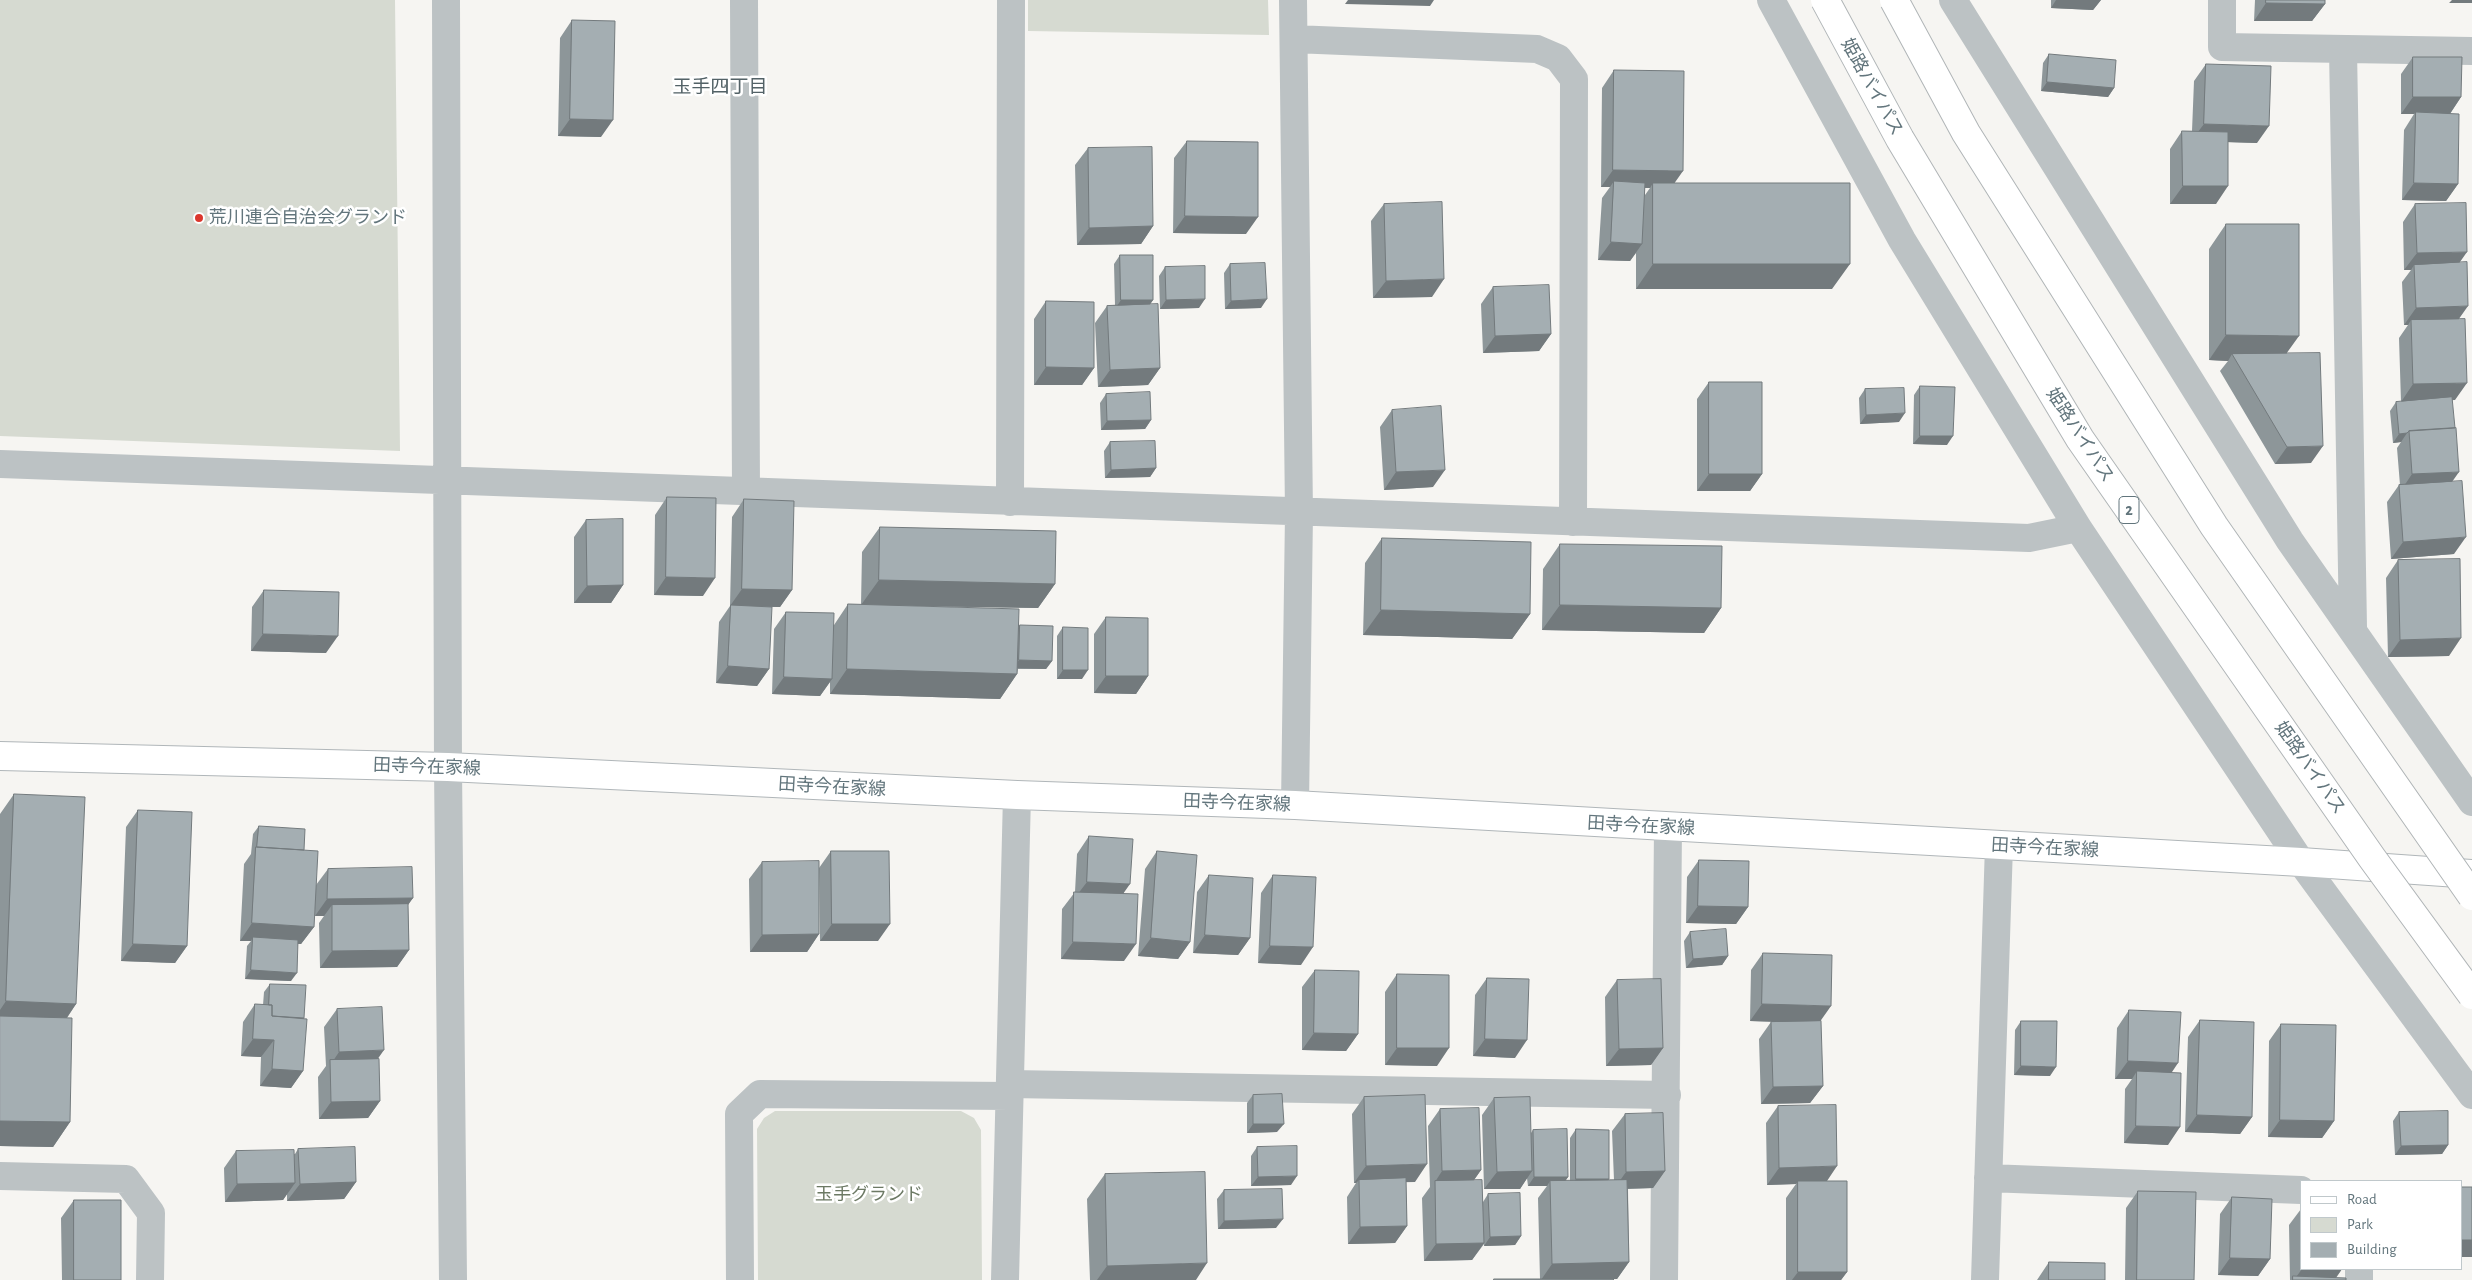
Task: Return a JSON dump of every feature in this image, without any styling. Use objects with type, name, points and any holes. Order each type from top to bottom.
[{"type":"main road","name":"姫路バイパス","points":[[1825,0],[1900,139],[2080,439],[2372,858],[2472,995]]},
{"type":"main road","points":[[1894,0],[1966,133],[2214,526],[2472,896]]},
{"type":"main road","name":"田寺今在家線","points":[[0,756],[448,767],[1016,795],[1295,805],[2301,862],[2472,874]]},
{"type":"street","points":[[446,0],[448,767],[453,1280]]},
{"type":"street","points":[[744,0],[746,492]]},
{"type":"street","points":[[1010,502],[1011,0]]},
{"type":"street","points":[[1293,0],[1299,512],[1295,805]]},
{"type":"street","points":[[1771,0],[1902,240],[2078,528],[2301,862],[2472,1096]]},
{"type":"street","points":[[1953,0],[2290,541],[2353,627],[2472,802]]},
{"type":"street","points":[[2222,0],[2222,47],[2472,51]]},
{"type":"street","points":[[1294,39],[1536,49],[1558,58],[1574,79],[1574,522]]},
{"type":"street","points":[[2343,49],[2353,627]]},
{"type":"street","points":[[0,464],[2029,538],[2078,528]]},
{"type":"street","points":[[1005,1280],[1016,795]]},
{"type":"street","points":[[1664,1280],[1668,827]]},
{"type":"street","points":[[1985,1280],[1999,845]]},
{"type":"street","points":[[740,1280],[740,1114],[760,1094],[1010,1090],[1667,1096]]},
{"type":"street","points":[[0,1176],[126,1179],[151,1212],[150,1280]]},
{"type":"street","points":[[1988,1178],[2300,1190]]},
{"type":"green space","name":"荒川連合自治会グランド","points":[[0,0],[395,0],[400,451],[0,436]]},
{"type":"green space","points":[[1028,0],[1268,0],[1269,35],[1028,31]]},
{"type":"green space","name":"玉手グランド","points":[[775,1111],[961,1111],[974,1118],[981,1130],[982,1280],[758,1280],[757,1129],[764,1118]]},
{"type":"building","points":[[2266,0],[2325,0],[2325,4],[2266,3]]},
{"type":"building","points":[[572,20],[615,21],[613,120],[570,119]]},
{"type":"building","points":[[2049,54],[2116,60],[2114,88],[2047,82]]},
{"type":"building","points":[[2413,57],[2462,57],[2461,97],[2413,97]]},
{"type":"building","points":[[2206,64],[2271,66],[2269,126],[2204,124]]},
{"type":"building","points":[[1614,70],[1684,71],[1683,171],[1613,170]]},
{"type":"building","points":[[2416,112],[2459,114],[2458,184],[2414,183]]},
{"type":"building","points":[[2182,131],[2228,132],[2228,186],[2183,186]]},
{"type":"building","points":[[1187,141],[1258,142],[1258,217],[1185,216]]},
{"type":"building","points":[[1152,147],[1153,226],[1089,228],[1088,148]]},
{"type":"building","points":[[1614,181],[1645,183],[1642,244],[1611,242]]},
{"type":"building","points":[[1653,183],[1850,183],[1850,264],[1653,264]]},
{"type":"building","points":[[1442,202],[1444,279],[1386,281],[1384,204]]},
{"type":"building","points":[[2466,203],[2467,252],[2417,253],[2415,204]]},
{"type":"building","points":[[2226,224],[2299,224],[2299,336],[2226,335]]},
{"type":"building","points":[[1120,255],[1153,255],[1153,300],[1121,300]]},
{"type":"building","points":[[2467,262],[2468,306],[2416,308],[2414,265]]},
{"type":"building","points":[[1265,263],[1267,299],[1231,301],[1230,264]]},
{"type":"building","points":[[1205,266],[1205,299],[1166,300],[1165,267]]},
{"type":"building","points":[[1549,285],[1551,334],[1495,336],[1493,287]]},
{"type":"building","points":[[1046,301],[1094,302],[1094,368],[1046,367]]},
{"type":"building","points":[[1158,304],[1160,368],[1110,370],[1107,306]]},
{"type":"building","points":[[2465,319],[2467,383],[2413,384],[2411,320]]},
{"type":"building","points":[[2320,353],[2323,446],[2287,447],[2232,354]]},
{"type":"building","points":[[1709,382],[1762,382],[1762,474],[1709,474]]},
{"type":"building","points":[[1920,386],[1955,387],[1953,436],[1920,436]]},
{"type":"building","points":[[1904,388],[1905,413],[1866,415],[1865,389]]},
{"type":"building","points":[[1150,392],[1151,420],[1107,421],[1106,394]]},
{"type":"building","points":[[2452,397],[2455,428],[2409,431],[2399,434],[2396,402]]},
{"type":"building","points":[[1441,406],[1445,470],[1396,472],[1392,410]]},
{"type":"building","points":[[2456,428],[2459,472],[2412,474],[2409,431]]},
{"type":"building","points":[[1155,441],[1156,468],[1111,470],[1110,442]]},
{"type":"building","points":[[2462,481],[2466,537],[2403,542],[2399,485]]},
{"type":"building","points":[[667,497],[716,498],[715,578],[666,577]]},
{"type":"building","points":[[744,499],[794,501],[792,590],[742,589]]},
{"type":"building","points":[[623,519],[623,585],[587,586],[586,520]]},
{"type":"building","points":[[880,527],[1056,531],[1055,584],[879,580]]},
{"type":"building","points":[[1382,538],[1531,542],[1530,614],[1381,610]]},
{"type":"building","points":[[1560,544],[1722,546],[1721,608],[1560,605]]},
{"type":"building","points":[[2460,559],[2461,638],[2400,640],[2398,560]]},
{"type":"building","points":[[264,590],[339,592],[338,636],[263,634]]},
{"type":"building","points":[[848,604],[1019,609],[1017,674],[847,669]]},
{"type":"building","points":[[731,605],[772,607],[769,669],[728,666]]},
{"type":"building","points":[[786,612],[834,613],[832,679],[784,677]]},
{"type":"building","points":[[1106,617],[1148,618],[1148,676],[1106,676]]},
{"type":"building","points":[[1020,625],[1053,626],[1052,661],[1019,660]]},
{"type":"building","points":[[1063,627],[1088,628],[1088,670],[1063,670]]},
{"type":"building","points":[[14,794],[85,797],[76,1004],[6,1001]]},
{"type":"building","points":[[138,810],[192,812],[187,946],[133,944]]},
{"type":"building","points":[[259,826],[305,829],[304,850],[257,847]]},
{"type":"building","points":[[1089,836],[1133,839],[1130,884],[1087,882]]},
{"type":"building","points":[[256,847],[318,851],[314,927],[252,923]]},
{"type":"building","points":[[831,851],[889,851],[890,924],[832,924]]},
{"type":"building","points":[[1157,851],[1197,855],[1190,942],[1151,938]]},
{"type":"building","points":[[1699,860],[1749,861],[1748,907],[1698,906]]},
{"type":"building","points":[[819,861],[819,934],[762,935],[762,862]]},
{"type":"building","points":[[412,867],[413,898],[327,899],[328,869]]},
{"type":"building","points":[[1209,875],[1253,878],[1250,938],[1205,935]]},
{"type":"building","points":[[1273,875],[1316,877],[1313,947],[1270,946]]},
{"type":"building","points":[[1074,892],[1138,894],[1136,944],[1073,942]]},
{"type":"building","points":[[408,904],[409,950],[332,951],[332,905]]},
{"type":"building","points":[[1726,929],[1728,956],[1693,959],[1690,932]]},
{"type":"building","points":[[253,937],[298,940],[297,973],[251,970]]},
{"type":"building","points":[[1763,953],[1832,955],[1831,1006],[1762,1004]]},
{"type":"building","points":[[1315,970],[1359,971],[1358,1034],[1314,1033]]},
{"type":"building","points":[[1397,974],[1449,975],[1449,1048],[1397,1048]]},
{"type":"building","points":[[1487,978],[1529,979],[1527,1040],[1485,1039]]},
{"type":"building","points":[[1661,979],[1663,1048],[1619,1049],[1617,980]]},
{"type":"building","points":[[270,984],[306,985],[304,1018],[272,1016],[272,1005],[269,1005]]},
{"type":"building","points":[[255,1004],[272,1005],[272,1016],[307,1019],[303,1071],[272,1069],[274,1040],[253,1039]]},
{"type":"building","points":[[382,1007],[384,1050],[339,1052],[337,1009]]},
{"type":"building","points":[[2129,1010],[2181,1012],[2178,1063],[2128,1061]]},
{"type":"building","points":[[0,1016],[72,1018],[70,1122],[0,1121]]},
{"type":"building","points":[[2200,1020],[2254,1022],[2252,1117],[2197,1115]]},
{"type":"building","points":[[1821,1021],[1823,1086],[1773,1087],[1771,1022]]},
{"type":"building","points":[[2021,1021],[2057,1021],[2056,1067],[2021,1066]]},
{"type":"building","points":[[2281,1024],[2336,1025],[2334,1121],[2280,1120]]},
{"type":"building","points":[[379,1059],[380,1101],[331,1102],[330,1060]]},
{"type":"building","points":[[2137,1071],[2181,1073],[2180,1127],[2136,1126]]},
{"type":"building","points":[[1282,1094],[1284,1124],[1253,1124],[1253,1095]]},
{"type":"building","points":[[1425,1095],[1427,1164],[1366,1166],[1364,1097]]},
{"type":"building","points":[[1530,1097],[1532,1171],[1497,1172],[1494,1098]]},
{"type":"building","points":[[1836,1105],[1837,1166],[1779,1168],[1778,1106]]},
{"type":"building","points":[[1479,1108],[1481,1170],[1442,1171],[1440,1109]]},
{"type":"building","points":[[2448,1111],[2448,1145],[2401,1146],[2399,1112]]},
{"type":"building","points":[[1663,1113],[1665,1171],[1626,1172],[1625,1114]]},
{"type":"building","points":[[1567,1129],[1568,1177],[1534,1177],[1533,1130]]},
{"type":"building","points":[[1576,1129],[1609,1130],[1609,1179],[1576,1179]]},
{"type":"building","points":[[1297,1146],[1297,1176],[1258,1177],[1257,1147]]},
{"type":"building","points":[[355,1147],[356,1182],[300,1184],[298,1149]]},
{"type":"building","points":[[294,1150],[295,1183],[237,1184],[236,1151]]},
{"type":"building","points":[[1205,1172],[1207,1263],[1107,1266],[1105,1174]]},
{"type":"building","points":[[1406,1178],[1407,1226],[1360,1227],[1359,1180]]},
{"type":"building","points":[[1482,1180],[1484,1243],[1436,1244],[1435,1181]]},
{"type":"building","points":[[1627,1180],[1629,1262],[1552,1264],[1550,1181]]},
{"type":"building","points":[[1798,1181],[1847,1181],[1847,1272],[1798,1272]]},
{"type":"building","points":[[2462,1187],[2472,1187],[2472,1240],[2462,1240]]},
{"type":"building","points":[[1282,1189],[1283,1219],[1224,1221],[1224,1190]]},
{"type":"building","points":[[2138,1191],[2196,1192],[2194,1280],[2137,1280]]},
{"type":"building","points":[[1520,1193],[1521,1236],[1490,1237],[1488,1194]]},
{"type":"building","points":[[2232,1197],[2272,1199],[2270,1259],[2230,1258]]},
{"type":"building","points":[[74,1200],[121,1200],[121,1280],[74,1280]]},
{"type":"building","points":[[2049,1262],[2105,1263],[2105,1280],[2049,1280]]},
{"type":"building","points":[[2293,1276],[2346,1278],[2346,1280],[2293,1280]]},
{"type":"building","points":[[1613,1279],[1614,1280],[1494,1280]]},
{"type":"place","name":"荒川連合自治会グランド","points":[[199,218]]},
{"type":"district","name":"玉手四丁目","points":[[720,87]]}]
